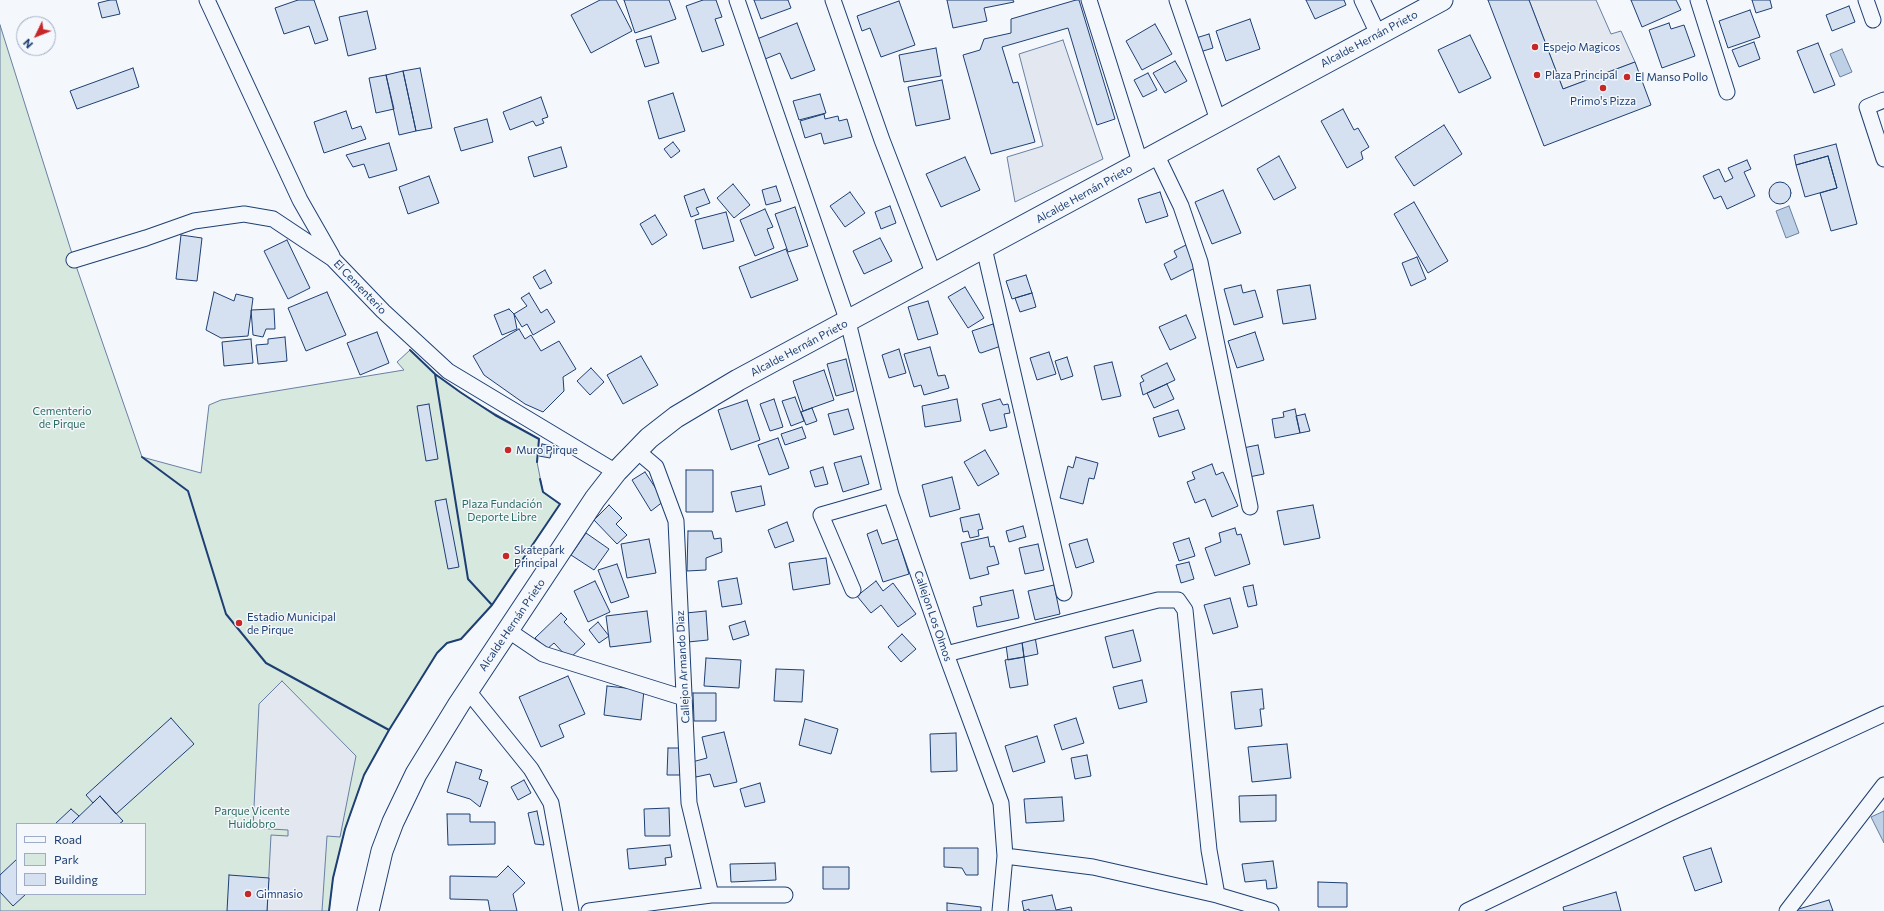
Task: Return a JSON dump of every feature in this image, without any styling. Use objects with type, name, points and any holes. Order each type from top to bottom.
[{"type":"main road","name":"Alcalde Hernán Prieto","points":[[368,911],[382,851],[404,797],[431,749],[596,499],[616,472],[636,450],[659,430],[676,417],[738,380],[848,322],[1218,120],[1442,0]]},
{"type":"street","points":[[208,0],[300,200],[333,259]]},
{"type":"street","name":"Callejon Los Olmos","points":[[737,0],[848,322],[891,494],[946,654],[1002,803],[1005,856],[1000,911]]},
{"type":"street","points":[[833,0],[882,140],[934,275]]},
{"type":"street","points":[[1089,0],[1148,158],[1181,206],[1200,262],[1250,507]]},
{"type":"street","points":[[1177,0],[1218,120]]},
{"type":"street","points":[[1362,0],[1378,34]]},
{"type":"street","points":[[1698,0],[1727,92]]},
{"type":"street","points":[[1866,0],[1873,20]]},
{"type":"street","points":[[1884,100],[1868,107],[1884,159]]},
{"type":"street","name":"El Cementerio","points":[[74,260],[146,238],[194,221],[244,214],[273,219],[333,259],[383,312],[448,371],[616,472]]},
{"type":"street","points":[[984,248],[1064,593]]},
{"type":"street","name":"Callejon Armando Diaz","points":[[636,450],[656,467],[676,521],[689,803],[711,895]]},
{"type":"street","points":[[853,590],[821,515],[891,494]]},
{"type":"street","points":[[946,654],[1158,600],[1178,600],[1186,610],[1209,850],[1217,895]]},
{"type":"street","points":[[508,631],[543,654],[684,698]]},
{"type":"street","points":[[468,691],[531,769],[550,803],[571,911]]},
{"type":"street","points":[[1467,911],[1668,814],[1884,714]]},
{"type":"street","points":[[1787,911],[1884,785]]},
{"type":"street","points":[[1005,856],[1093,867],[1217,895],[1270,911]]},
{"type":"street","points":[[589,911],[711,895],[785,896]]},
{"type":"green space","name":"Estadio Municipal de Pirque","points":[[0,25],[74,260],[142,457],[201,473],[209,405],[221,400],[404,370],[397,362],[410,350],[435,374],[473,401],[539,439],[537,462],[543,492],[560,504],[492,605],[461,639],[447,643],[437,653],[389,730],[364,775],[345,829],[333,878],[329,911],[0,911]]},
{"type":"shaded area","points":[[1529,0],[1596,0],[1611,34],[1621,31],[1635,62],[1563,89]]},
{"type":"shaded area","points":[[1063,40],[1103,159],[1015,202],[1007,157],[1043,146],[1019,54]]},
{"type":"shaded area","points":[[282,681],[356,756],[340,837],[327,836],[322,911],[267,911],[271,835],[288,836],[288,830],[253,828],[259,704]]},
{"type":"water","points":[[1842,49],[1852,72],[1840,77],[1830,54]]},
{"type":"water","points":[[1789,206],[1799,233],[1786,238],[1776,211]]},
{"type":"water","points":[[1884,811],[1884,843],[1871,817]]},
{"type":"building","points":[[116,0],[120,14],[102,18],[98,3]]},
{"type":"building","points":[[298,0],[314,0],[328,40],[315,44],[309,26],[284,34],[275,8]]},
{"type":"building","points":[[600,0],[616,0],[632,31],[591,53],[571,15]]},
{"type":"building","points":[[624,0],[669,0],[676,19],[635,33]]},
{"type":"building","points":[[703,0],[716,0],[722,17],[715,19],[724,45],[702,52],[686,6]]},
{"type":"building","points":[[754,0],[788,0],[791,8],[761,19]]},
{"type":"building","points":[[947,0],[1013,0],[1014,2],[984,8],[987,21],[953,28]]},
{"type":"building","points":[[1079,0],[1115,119],[1097,125],[1068,28],[1002,47],[1013,83],[1018,82],[1035,142],[991,154],[963,55],[980,50],[984,39],[1011,33],[1011,19]]},
{"type":"building","points":[[1306,0],[1344,0],[1346,5],[1315,19]]},
{"type":"building","name":"Plaza Principal","points":[[1488,0],[1529,0],[1563,89],[1635,62],[1651,105],[1544,146]]},
{"type":"building","points":[[1631,0],[1676,0],[1681,10],[1642,27]]},
{"type":"building","points":[[1752,0],[1770,0],[1772,8],[1756,13]]},
{"type":"building","points":[[899,1],[915,45],[881,57],[870,28],[862,31],[857,16]]},
{"type":"building","points":[[1849,6],[1855,22],[1832,31],[1826,15]]},
{"type":"building","points":[[1750,10],[1760,37],[1728,48],[1719,21]]},
{"type":"building","points":[[367,11],[376,49],[348,56],[339,17]]},
{"type":"building","points":[[1250,19],[1260,49],[1226,61],[1216,31]]},
{"type":"building","points":[[797,23],[815,70],[791,79],[780,53],[765,59],[757,39]]},
{"type":"building","points":[[1669,23],[1671,29],[1684,25],[1695,56],[1662,68],[1649,30]]},
{"type":"building","points":[[1155,24],[1172,54],[1142,70],[1126,41]]},
{"type":"building","points":[[1209,34],[1213,48],[1200,52],[1196,38]]},
{"type":"building","points":[[1470,35],[1491,78],[1459,93],[1438,50]]},
{"type":"building","points":[[651,36],[659,63],[645,67],[636,40]]},
{"type":"building","points":[[1754,42],[1760,59],[1739,67],[1732,50]]},
{"type":"building","points":[[1818,43],[1835,85],[1814,93],[1797,51]]},
{"type":"building","points":[[936,48],[941,76],[904,82],[899,55]]},
{"type":"building","points":[[1175,61],[1187,81],[1165,93],[1153,73]]},
{"type":"building","points":[[133,68],[139,87],[77,109],[70,91]]},
{"type":"building","points":[[420,68],[432,128],[416,131],[403,71]]},
{"type":"building","points":[[403,71],[416,131],[399,135],[386,75]]},
{"type":"building","points":[[1148,73],[1157,90],[1143,97],[1134,80]]},
{"type":"building","points":[[386,75],[394,109],[376,113],[369,78]]},
{"type":"building","points":[[942,80],[950,119],[916,126],[908,87]]},
{"type":"building","points":[[673,93],[685,131],[659,139],[648,101]]},
{"type":"building","points":[[820,94],[826,113],[799,120],[793,101]]},
{"type":"building","points":[[541,97],[548,117],[542,119],[544,123],[536,126],[533,121],[510,130],[503,112]]},
{"type":"building","points":[[1343,109],[1354,130],[1358,128],[1369,147],[1361,152],[1363,159],[1347,168],[1321,121]]},
{"type":"building","points":[[346,111],[352,129],[361,126],[366,139],[324,153],[314,122]]},
{"type":"building","points":[[824,114],[825,119],[838,116],[839,121],[847,119],[852,137],[824,144],[821,133],[805,138],[800,121]]},
{"type":"building","points":[[487,119],[493,142],[461,151],[454,128]]},
{"type":"building","points":[[1444,125],[1462,154],[1414,186],[1395,157]]},
{"type":"building","points":[[673,142],[680,151],[671,158],[664,149]]},
{"type":"building","points":[[389,143],[397,170],[369,178],[364,164],[353,167],[346,155]]},
{"type":"building","points":[[1836,144],[1857,224],[1831,231],[1820,193],[1837,188],[1828,156],[1796,165],[1794,155]]},
{"type":"building","points":[[561,147],[567,167],[534,177],[528,157]]},
{"type":"building","points":[[1279,156],[1296,188],[1274,200],[1257,169]]},
{"type":"building","points":[[1828,156],[1837,188],[1805,197],[1796,165]]},
{"type":"building","points":[[965,157],[980,190],[941,207],[926,174]]},
{"type":"building","points":[[1747,160],[1751,169],[1744,172],[1755,196],[1727,209],[1721,196],[1714,199],[1703,176],[1719,169],[1725,182],[1733,178],[1728,168]]},
{"type":"building","points":[[429,176],[439,203],[408,214],[399,187]]},
{"type":"building","points":[[1780,182],[1788,185],[1791,193],[1788,201],[1780,204],[1772,201],[1769,193],[1772,185]]},
{"type":"building","points":[[733,184],[750,205],[734,218],[717,198]]},
{"type":"building","points":[[776,186],[781,201],[766,205],[762,190]]},
{"type":"building","points":[[704,189],[710,203],[696,208],[699,214],[691,217],[684,196]]},
{"type":"building","points":[[1223,190],[1241,233],[1212,244],[1195,202]]},
{"type":"building","points":[[850,192],[865,213],[845,227],[830,206]]},
{"type":"building","points":[[1160,192],[1168,216],[1146,223],[1138,199]]},
{"type":"building","points":[[1414,202],[1448,261],[1428,273],[1394,214]]},
{"type":"building","points":[[890,206],[896,223],[881,229],[875,212]]},
{"type":"building","points":[[795,207],[808,246],[788,252],[775,214]]},
{"type":"building","points":[[765,209],[773,227],[767,229],[774,248],[755,256],[740,220]]},
{"type":"building","points":[[726,212],[734,241],[703,249],[695,220]]},
{"type":"building","points":[[655,215],[667,235],[652,245],[640,224]]},
{"type":"building","points":[[181,235],[202,238],[197,281],[176,279]]},
{"type":"building","points":[[880,238],[892,261],[864,274],[853,251]]},
{"type":"building","points":[[287,240],[310,288],[288,299],[264,251]]},
{"type":"building","points":[[1186,245],[1197,267],[1171,280],[1164,264],[1177,257],[1174,251]]},
{"type":"building","points":[[786,249],[798,280],[751,298],[739,267]]},
{"type":"building","points":[[1417,257],[1426,279],[1411,286],[1402,263]]},
{"type":"building","points":[[545,270],[552,283],[540,289],[533,277]]},
{"type":"building","points":[[1026,275],[1032,293],[1012,299],[1006,281]]},
{"type":"building","points":[[1241,285],[1243,293],[1255,290],[1263,317],[1234,325],[1224,289]]},
{"type":"building","points":[[1310,285],[1316,319],[1283,324],[1277,290]]},
{"type":"building","points":[[965,287],[984,318],[968,328],[948,297]]},
{"type":"building","points":[[214,292],[234,301],[236,294],[253,298],[248,336],[221,338],[206,330]]},
{"type":"building","points":[[327,292],[346,335],[306,351],[288,308]]},
{"type":"building","points":[[529,293],[541,313],[547,309],[555,322],[533,335],[527,324],[522,327],[514,314],[527,306],[521,298]]},
{"type":"building","points":[[1032,293],[1036,307],[1020,312],[1015,298]]},
{"type":"building","points":[[928,301],[938,334],[918,340],[908,307]]},
{"type":"building","points":[[274,309],[275,329],[266,329],[263,337],[253,335],[251,310]]},
{"type":"building","points":[[509,309],[514,314],[517,329],[502,335],[494,315]]},
{"type":"building","points":[[1186,315],[1196,338],[1170,350],[1159,327]]},
{"type":"building","points":[[993,324],[1001,346],[981,353],[979,352],[972,331]]},
{"type":"building","points":[[519,329],[525,339],[531,335],[541,351],[559,341],[576,369],[563,377],[564,391],[543,412],[525,404],[484,375],[473,356]]},
{"type":"building","points":[[377,332],[389,363],[360,375],[347,343]]},
{"type":"building","points":[[1255,332],[1264,360],[1237,368],[1228,341]]},
{"type":"building","points":[[285,337],[287,361],[258,364],[256,345],[268,344],[268,339]]},
{"type":"building","points":[[251,339],[253,363],[224,366],[222,342]]},
{"type":"building","points":[[930,347],[938,376],[945,375],[949,388],[924,395],[921,385],[914,387],[904,354]]},
{"type":"building","points":[[899,349],[906,373],[889,378],[882,355]]},
{"type":"building","points":[[1049,352],[1056,374],[1037,380],[1030,358]]},
{"type":"building","points":[[641,356],[658,385],[623,404],[607,375]]},
{"type":"building","points":[[1067,357],[1073,376],[1061,380],[1055,361]]},
{"type":"building","points":[[846,359],[854,391],[836,396],[827,364]]},
{"type":"building","points":[[1112,362],[1121,396],[1102,400],[1094,366]]},
{"type":"building","points":[[1167,363],[1175,380],[1143,395],[1140,383],[1144,381],[1141,376]]},
{"type":"building","points":[[591,368],[604,382],[590,395],[577,381]]},
{"type":"building","points":[[824,370],[834,400],[803,411],[793,381]]},
{"type":"building","points":[[1167,384],[1174,399],[1154,408],[1147,393]]},
{"type":"building","points":[[795,397],[804,421],[791,426],[782,401]]},
{"type":"building","points":[[774,399],[783,427],[770,431],[760,404]]},
{"type":"building","points":[[957,399],[961,421],[925,427],[922,406]]},
{"type":"building","points":[[1000,399],[1003,405],[1008,404],[1010,413],[1004,414],[1007,427],[990,431],[982,404]]},
{"type":"building","points":[[747,400],[760,440],[731,450],[718,410]]},
{"type":"building","points":[[429,404],[438,459],[426,461],[417,406]]},
{"type":"building","points":[[812,408],[817,421],[806,425],[801,412]]},
{"type":"building","points":[[848,409],[854,429],[834,435],[828,414]]},
{"type":"building","points":[[1295,409],[1300,433],[1275,438],[1272,419],[1284,417],[1283,412]]},
{"type":"building","points":[[1178,410],[1185,429],[1159,437],[1153,418]]},
{"type":"building","points":[[1305,414],[1310,431],[1300,433],[1296,416]]},
{"type":"building","points":[[802,427],[806,438],[785,445],[781,434]]},
{"type":"building","points":[[778,438],[789,468],[769,475],[758,445]]},
{"type":"building","points":[[542,444],[553,446],[550,458],[539,456]]},
{"type":"building","points":[[1258,445],[1264,474],[1249,477],[1243,448]]},
{"type":"building","points":[[985,450],[999,474],[978,486],[964,462]]},
{"type":"building","points":[[861,456],[869,484],[843,492],[834,463]]},
{"type":"building","points":[[1076,457],[1098,463],[1094,479],[1089,478],[1083,504],[1060,498],[1068,466],[1073,468]]},
{"type":"building","points":[[1212,464],[1216,475],[1223,472],[1238,506],[1212,517],[1205,499],[1195,503],[1187,482],[1195,479],[1192,472]]},
{"type":"building","points":[[823,467],[828,484],[815,487],[810,471]]},
{"type":"building","points":[[686,470],[713,470],[713,512],[686,512]]},
{"type":"building","points":[[645,472],[664,501],[651,511],[632,480]]},
{"type":"building","points":[[952,477],[960,509],[930,517],[922,485]]},
{"type":"building","points":[[761,486],[765,505],[736,512],[731,492]]},
{"type":"building","points":[[446,499],[459,567],[448,569],[435,501]]},
{"type":"building","points":[[609,505],[622,518],[616,524],[627,535],[617,544],[594,520]]},
{"type":"building","points":[[1313,505],[1320,538],[1284,545],[1277,511]]},
{"type":"building","points":[[979,514],[983,529],[978,530],[979,536],[970,538],[968,531],[963,532],[960,518]]},
{"type":"building","points":[[787,522],[794,541],[775,548],[768,530]]},
{"type":"building","points":[[1023,526],[1026,537],[1009,542],[1006,531]]},
{"type":"building","points":[[1235,528],[1237,535],[1241,534],[1250,564],[1215,576],[1205,548],[1221,542],[1219,533]]},
{"type":"building","points":[[877,530],[882,544],[898,539],[909,574],[883,582],[867,534]]},
{"type":"building","points":[[688,531],[712,531],[714,539],[721,538],[722,552],[706,558],[706,570],[687,571]]},
{"type":"building","points":[[586,533],[609,549],[594,570],[571,555]]},
{"type":"building","points":[[988,537],[990,547],[994,546],[999,564],[987,567],[989,574],[970,579],[961,543]]},
{"type":"building","points":[[1189,538],[1195,556],[1179,561],[1173,543]]},
{"type":"building","points":[[649,539],[656,573],[627,578],[621,544]]},
{"type":"building","points":[[1087,539],[1094,562],[1076,568],[1069,544]]},
{"type":"building","points":[[1038,544],[1044,570],[1025,574],[1019,548]]},
{"type":"building","points":[[826,558],[830,584],[793,590],[789,563]]},
{"type":"building","points":[[1189,562],[1194,579],[1181,583],[1176,565]]},
{"type":"building","points":[[617,564],[629,597],[611,603],[598,570]]},
{"type":"building","points":[[737,578],[742,604],[722,607],[718,581]]},
{"type":"building","points":[[595,581],[610,612],[588,622],[574,591]]},
{"type":"building","points":[[876,581],[883,591],[893,583],[916,614],[898,627],[881,605],[871,613],[857,596]]},
{"type":"building","points":[[1054,585],[1060,614],[1035,620],[1028,591]]},
{"type":"building","points":[[1253,585],[1257,605],[1248,607],[1243,587]]},
{"type":"building","points":[[1013,590],[1019,618],[977,627],[973,607],[982,605],[980,597]]},
{"type":"building","points":[[1230,598],[1238,627],[1213,634],[1204,605]]},
{"type":"building","points":[[647,611],[651,642],[610,647],[606,616]]},
{"type":"building","points":[[706,611],[708,640],[688,642],[686,613]]},
{"type":"building","points":[[561,613],[567,619],[564,622],[585,644],[569,659],[554,643],[547,649],[535,638]]},
{"type":"building","points":[[745,621],[749,635],[733,640],[729,626]]},
{"type":"building","points":[[598,622],[609,636],[599,643],[589,630]]},
{"type":"building","points":[[1133,630],[1141,661],[1113,668],[1105,637]]},
{"type":"building","points":[[902,634],[916,649],[901,662],[888,647]]},
{"type":"building","points":[[1035,637],[1038,654],[1024,657],[1022,642]]},
{"type":"building","points":[[1022,642],[1024,657],[1008,660],[1006,645]]},
{"type":"building","points":[[1024,657],[1028,685],[1010,688],[1005,660]]},
{"type":"building","points":[[706,658],[741,660],[739,688],[704,686]]},
{"type":"building","points":[[776,669],[804,670],[802,702],[774,701]]},
{"type":"building","points":[[568,676],[585,714],[559,725],[564,737],[541,747],[519,697]]},
{"type":"building","points":[[1142,680],[1147,702],[1119,709],[1113,687]]},
{"type":"building","points":[[607,686],[644,690],[641,720],[604,715]]},
{"type":"building","points":[[1262,689],[1264,709],[1260,709],[1262,726],[1235,729],[1231,692]]},
{"type":"building","points":[[693,693],[716,693],[716,721],[694,721]]},
{"type":"building","points":[[171,718],[194,744],[116,814],[100,796],[93,803],[86,795]]},
{"type":"building","points":[[1076,718],[1084,743],[1062,750],[1054,725]]},
{"type":"building","points":[[805,719],[838,729],[831,754],[799,745]]},
{"type":"building","points":[[724,732],[737,782],[714,787],[710,774],[696,777],[692,762],[707,758],[702,737]]},
{"type":"building","points":[[956,733],[957,771],[931,772],[930,734]]},
{"type":"building","points":[[1037,736],[1045,762],[1013,772],[1005,746]]},
{"type":"building","points":[[1287,744],[1291,778],[1252,782],[1248,747]]},
{"type":"building","points":[[668,748],[681,748],[680,775],[667,775]]},
{"type":"building","points":[[1087,755],[1091,776],[1075,779],[1071,758]]},
{"type":"building","points":[[456,762],[482,770],[479,779],[488,782],[480,807],[470,799],[447,792]]},
{"type":"building","points":[[524,780],[531,793],[518,800],[511,787]]},
{"type":"building","points":[[760,783],[765,802],[745,807],[740,789]]},
{"type":"building","points":[[1276,795],[1276,821],[1240,822],[1239,796]]},
{"type":"building","points":[[100,796],[123,821],[120,823],[72,823]]},
{"type":"building","points":[[1062,797],[1064,821],[1026,823],[1024,799]]},
{"type":"building","points":[[669,808],[670,836],[645,836],[644,809]]},
{"type":"building","points":[[71,809],[79,816],[72,823],[56,823]]},
{"type":"building","points":[[537,811],[544,845],[535,844],[528,813]]},
{"type":"building","points":[[447,814],[470,814],[470,822],[495,822],[495,844],[448,845]]},
{"type":"building","points":[[670,845],[672,857],[665,858],[666,865],[629,869],[627,849]]},
{"type":"building","points":[[944,848],[978,848],[978,875],[966,875],[962,868],[944,867]]},
{"type":"building","points":[[1711,848],[1722,882],[1695,891],[1683,857]]},
{"type":"building","points":[[16,860],[16,895],[25,895],[13,906],[0,892],[0,875]]},
{"type":"building","points":[[1273,861],[1277,888],[1267,889],[1266,880],[1245,882],[1242,864]]},
{"type":"building","points":[[775,863],[776,880],[731,882],[730,864]]},
{"type":"building","points":[[508,866],[525,883],[513,894],[517,911],[490,911],[488,900],[450,899],[450,876],[497,877]]},
{"type":"building","points":[[823,867],[849,867],[849,889],[823,889]]},
{"type":"building","name":"Gimnasio","points":[[229,875],[269,878],[267,911],[227,911]]},
{"type":"building","points":[[1318,882],[1347,883],[1347,907],[1318,907]]},
{"type":"building","points":[[1616,892],[1621,911],[1564,911],[1563,907]]},
{"type":"building","points":[[1052,895],[1056,910],[1071,907],[1072,911],[1029,911],[1029,909],[1024,911],[1022,901]]},
{"type":"building","points":[[1829,900],[1833,911],[1792,911]]},
{"type":"building","points":[[947,903],[981,907],[981,911],[947,911]]},
{"type":"wall","points":[[410,350],[435,374],[460,392],[495,415],[539,439],[537,462]]},
{"type":"wall","points":[[435,374],[468,579],[492,605]]},
{"type":"wall","points":[[142,457],[188,491],[226,614],[266,663],[389,730]]},
{"type":"wall","points":[[329,911],[333,878],[345,829],[364,775],[389,730],[437,653],[447,643],[461,639],[492,605],[560,504],[543,492],[540,479]]},
{"type":"place","name":"Espejo Magicos","points":[[1535,47]]},
{"type":"place","name":"Plaza Principal","points":[[1537,75]]},
{"type":"place","name":"El Manso Pollo","points":[[1627,77]]},
{"type":"place","name":"Primo's Pizza","points":[[1603,88]]},
{"type":"place","name":"Muro Pirque","points":[[508,450]]},
{"type":"place","name":"Skatepark Principal","points":[[506,556]]},
{"type":"place","name":"Estadio Municipal de Pirque","points":[[239,623]]},
{"type":"place","name":"Gimnasio","points":[[248,894]]},
{"type":"park label","name":"Cementerio de Pirque","points":[[62,417]]},
{"type":"park label","name":"Plaza Fundación Deporte Libre","points":[[502,510]]},
{"type":"park label","name":"Parque Vicente Huidobro","points":[[252,817]]}]
